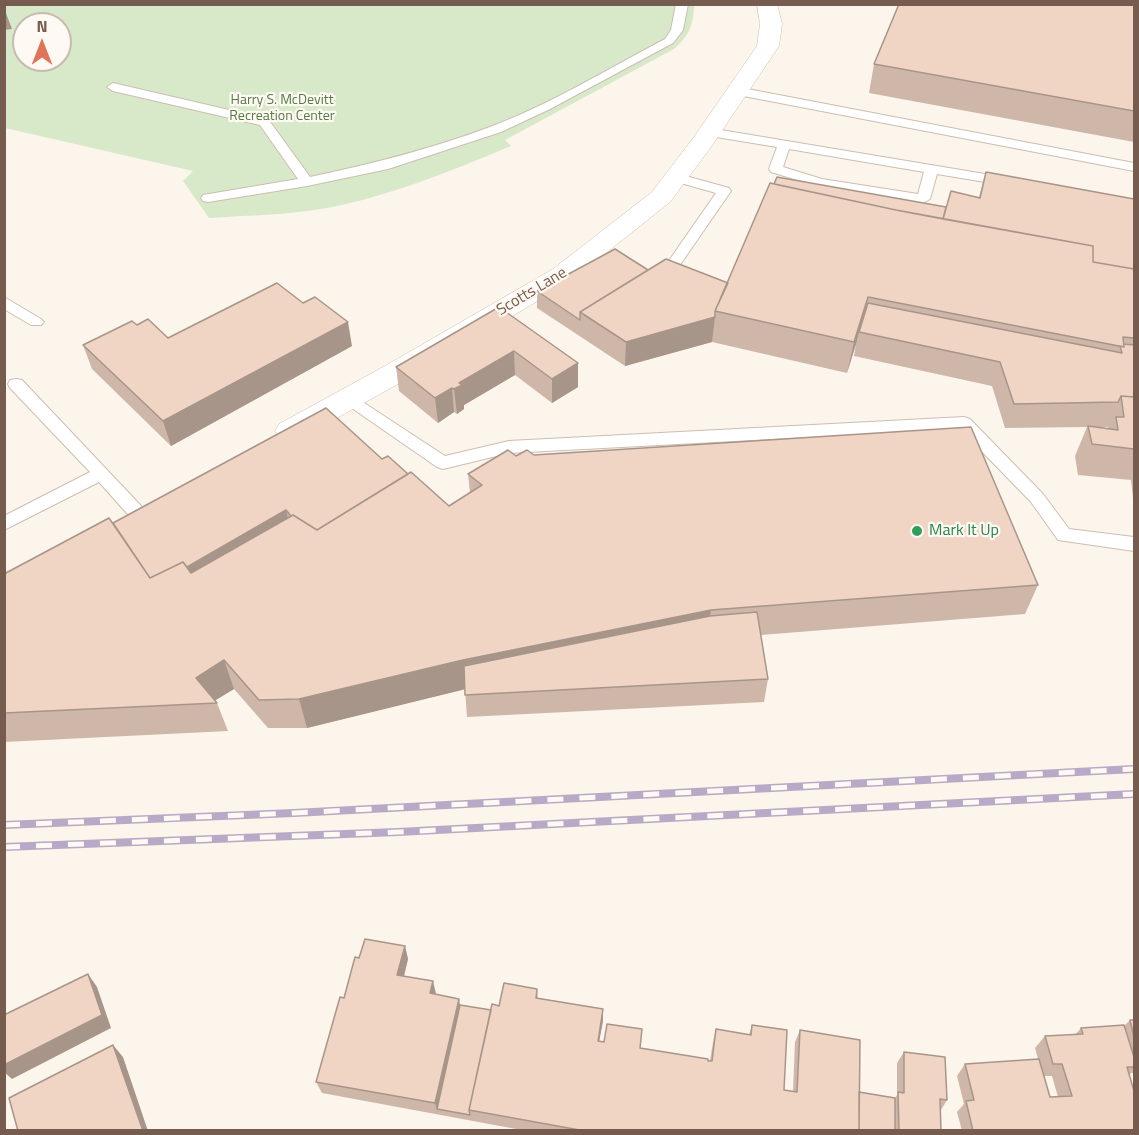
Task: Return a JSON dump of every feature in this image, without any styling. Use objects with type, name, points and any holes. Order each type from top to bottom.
[{"type":"street","name":"Scotts Lane","points":[[269,442],[562,275],[661,197],[768,46],[771,24],[767,4]]},
{"type":"lane","points":[[208,198],[307,182],[388,165],[476,137],[516,121],[669,41],[677,30],[682,4]]},
{"type":"lane","points":[[113,87],[264,122],[268,124],[307,182]]},
{"type":"lane","points":[[737,91],[1134,167]]},
{"type":"lane","points":[[709,132],[1026,185]]},
{"type":"lane","points":[[784,144],[776,169],[820,183],[923,199],[932,169]]},
{"type":"lane","points":[[668,272],[724,191],[675,177]]},
{"type":"lane","points":[[4,302],[36,322]]},
{"type":"lane","points":[[16,384],[138,514]]},
{"type":"lane","points":[[349,398],[443,463],[509,447],[964,423],[1038,498],[1064,535],[1134,544]]},
{"type":"lane","points":[[4,524],[101,473]]},
{"type":"green space","name":"Harry S. McDevitt Recreation Center","points":[[5,5],[694,5],[690,29],[674,49],[505,140],[511,146],[406,187],[363,200],[309,211],[209,218],[183,181],[193,171],[5,128]]},
{"type":"building","points":[[899,4],[1134,4],[1134,111],[874,64]]},
{"type":"building","points":[[986,172],[1134,199],[1134,269],[1093,262],[1093,246],[943,219],[951,191],[980,198]]},
{"type":"building","points":[[777,177],[946,207],[943,219],[774,184]]},
{"type":"building","points":[[770,183],[896,210],[1093,246],[1093,262],[1134,269],[1134,338],[1123,337],[1124,347],[868,297],[854,342],[715,311]]},
{"type":"building","points":[[615,249],[648,270],[580,312],[580,320],[537,291]]},
{"type":"building","points":[[666,259],[728,283],[715,311],[715,317],[626,342],[580,312]]},
{"type":"building","points":[[277,283],[303,303],[315,297],[348,322],[163,421],[83,345],[132,321],[137,325],[148,319],[168,338]]},
{"type":"building","points":[[868,303],[1122,353],[1120,346],[1134,345],[1134,397],[1121,396],[1118,402],[1014,404],[1000,362],[859,332]]},
{"type":"building","points":[[499,307],[578,363],[552,379],[514,351],[459,383],[462,385],[435,398],[396,367]]},
{"type":"building","points":[[1121,396],[1134,397],[1134,449],[1092,444],[1088,426],[1118,430],[1116,417],[1124,417]]},
{"type":"building","points":[[326,408],[382,459],[388,456],[408,474],[317,530],[293,515],[291,516],[286,510],[187,567],[183,562],[150,578],[113,523]]},
{"type":"building","points":[[971,427],[1038,585],[711,610],[463,660],[299,699],[259,700],[224,660],[196,678],[217,703],[4,713],[4,574],[109,518],[150,578],[183,562],[191,573],[293,515],[317,530],[411,472],[449,506],[482,485],[468,474],[508,450],[516,456],[527,450],[534,455]]},
{"type":"building","points":[[757,612],[768,679],[465,695],[464,666],[710,616]]},
{"type":"building","points":[[365,939],[405,946],[397,975],[433,981],[430,993],[459,999],[435,1103],[316,1082],[340,997],[344,998],[355,957],[359,958]]},
{"type":"building","points":[[88,974],[102,1015],[4,1065],[4,1015]]},
{"type":"building","points":[[504,983],[537,989],[536,998],[603,1009],[598,1041],[604,1042],[607,1024],[642,1029],[640,1048],[708,1059],[708,1061],[712,1061],[716,1029],[751,1035],[752,1025],[787,1030],[784,1090],[797,1092],[800,1030],[860,1040],[859,1131],[585,1131],[469,1110],[492,1004],[499,1006]]},
{"type":"building","points":[[460,1005],[491,1010],[469,1110],[470,1115],[437,1109]]},
{"type":"building","points":[[1130,1020],[1134,1020],[1134,1037]]},
{"type":"building","points":[[1124,1025],[1134,1057],[1134,1067],[1127,1067],[1134,1091],[1134,1131],[973,1131],[966,1101],[974,1100],[965,1064],[1039,1059],[1050,1097],[1072,1096],[1062,1064],[1053,1064],[1045,1036],[1083,1034],[1081,1028]]},
{"type":"building","points":[[113,1045],[143,1131],[18,1131],[9,1098]]},
{"type":"building","points":[[904,1052],[945,1057],[947,1100],[940,1099],[941,1131],[899,1131],[898,1092],[904,1093]]},
{"type":"building","points":[[859,1092],[895,1098],[895,1131],[859,1131]]},
{"type":"railway","points":[[4,825],[294,813],[1134,769]]},
{"type":"railway","points":[[4,847],[398,832],[1134,794]]},
{"type":"place","name":"Mark It Up","points":[[917,531]]}]
